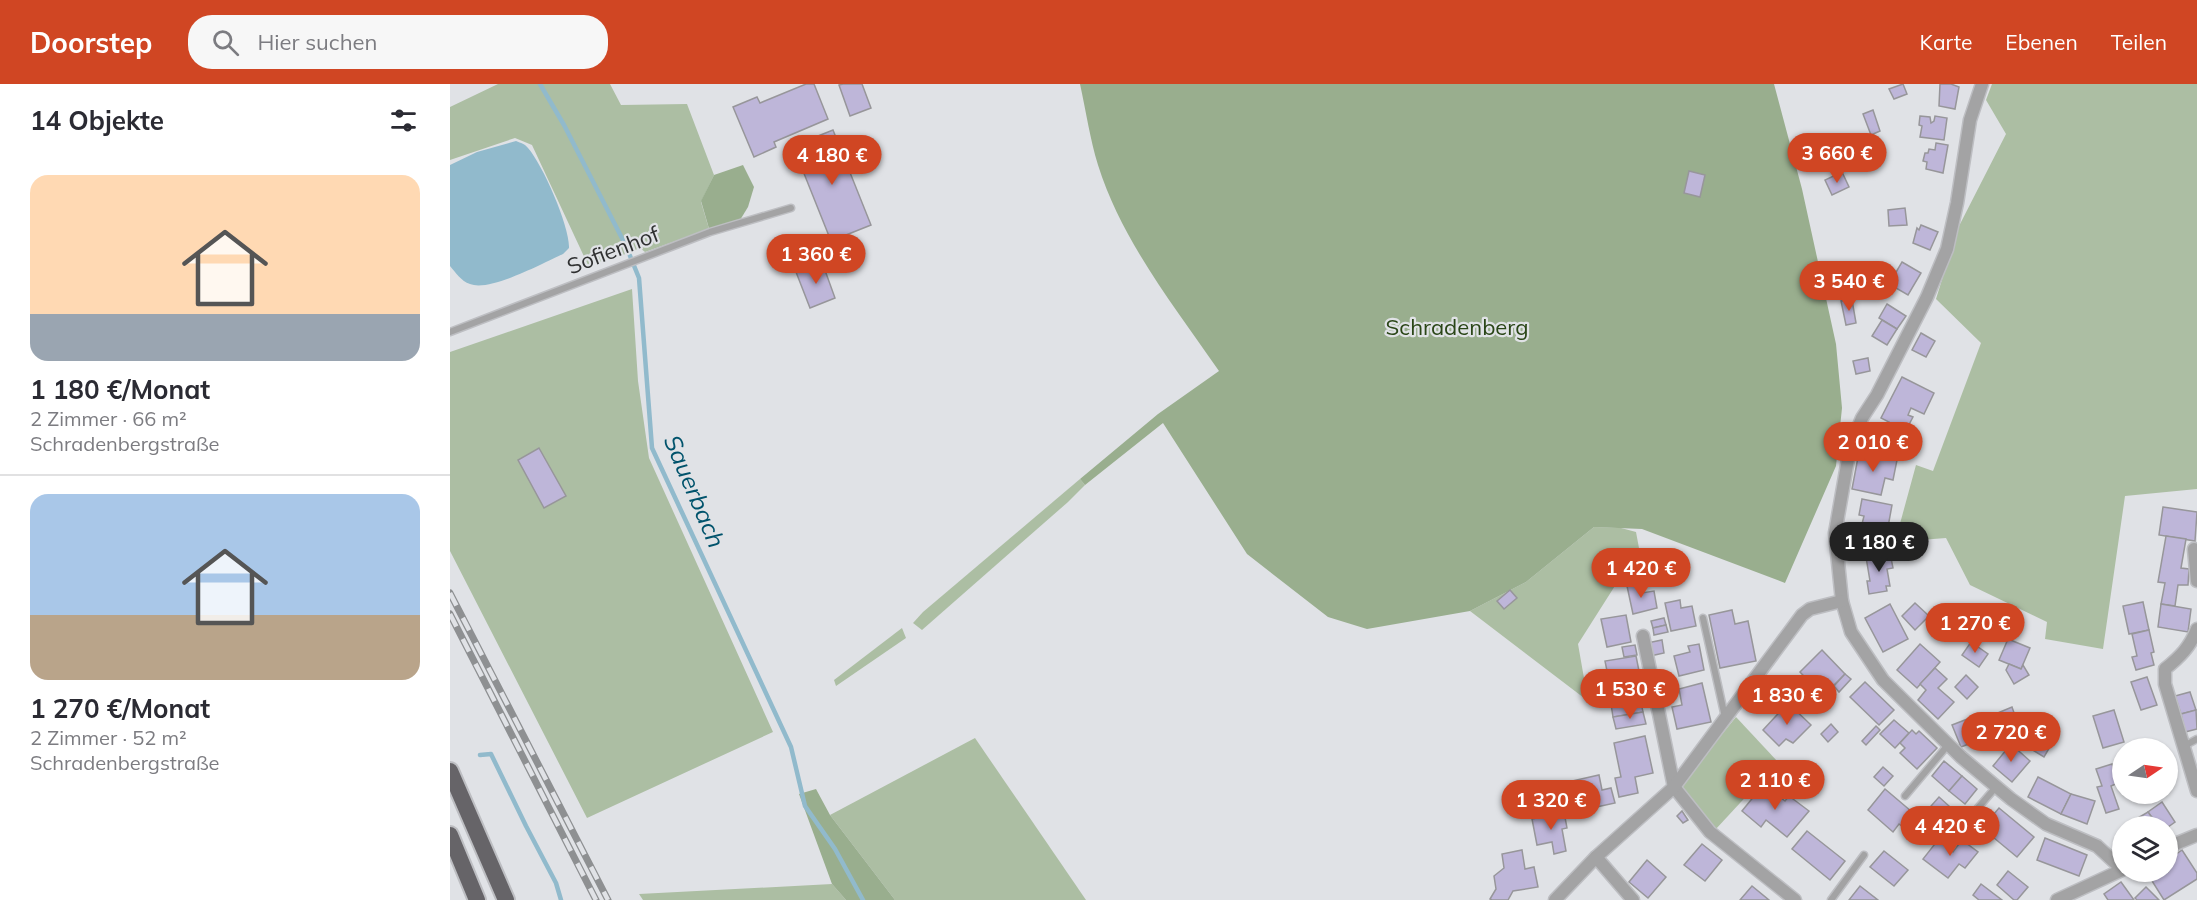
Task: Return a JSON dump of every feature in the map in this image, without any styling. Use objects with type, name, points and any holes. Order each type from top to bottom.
[{"type":"highway","points":[[450,771],[506,900]]},
{"type":"highway","points":[[450,835],[477,900]]},
{"type":"street","points":[[1982,84],[1970,120],[1947,249],[1928,297],[1877,395],[1862,418],[1850,448],[1835,533],[1842,602],[1851,632],[1883,680],[1948,745],[2046,824],[2097,846],[2112,860]]},
{"type":"street","points":[[2194,549],[2197,581]]},
{"type":"street","points":[[1555,900],[1596,858],[1674,787],[1802,615],[1810,609],[1842,602]]},
{"type":"street","points":[[2197,629],[2182,655],[2165,669],[2165,684],[2197,791]]},
{"type":"street","points":[[1643,636],[1674,787],[1710,832],[1795,900]]},
{"type":"street","points":[[2178,844],[2197,835]]},
{"type":"street","points":[[1596,858],[1633,900]]},
{"type":"street","points":[[2062,899],[2112,875]]},
{"type":"lane","name":"Sofienhof","points":[[450,332],[710,232],[791,208]]},
{"type":"lane","points":[[1703,618],[1725,719]]},
{"type":"lane","points":[[2183,746],[2197,739]]},
{"type":"lane","points":[[1905,796],[1948,745]]},
{"type":"lane","points":[[1951,840],[1996,786]]},
{"type":"lane","points":[[1831,900],[1864,855]]},
{"type":"green space","points":[[498,84],[610,84],[621,105],[687,104],[714,175],[701,202],[709,229],[645,252],[640,248],[588,265],[532,145],[515,138],[450,160],[450,107]]},
{"type":"green space","name":"Schradenberg","points":[[1080,84],[1774,84],[1802,189],[1836,344],[1842,408],[1836,466],[1785,583],[1642,529],[1594,527],[1526,582],[1470,611],[1367,629],[1328,617],[1247,554],[1163,423],[1085,485],[1080,479],[1158,414],[1219,371],[1167,297],[1121,220],[1098,165]]},
{"type":"green space","points":[[1992,84],[2197,84],[2197,489],[2125,496],[2103,649],[2045,639],[2047,622],[1970,585],[1946,538],[1895,542],[1916,465],[1933,471],[1981,343],[1936,299],[1958,228],[2006,134],[1986,100]]},
{"type":"green space","points":[[743,165],[754,187],[748,207],[737,225],[710,232],[701,201],[714,175]]},
{"type":"green space","points":[[632,289],[638,381],[649,458],[773,732],[587,818],[450,551],[450,352]]},
{"type":"green space","points":[[1080,479],[1085,485],[1068,502],[922,630],[913,623],[923,612]]},
{"type":"green space","points":[[1594,527],[1621,528],[1636,532],[1639,548],[1578,644],[1588,701],[1470,611],[1526,582]]},
{"type":"green space","points":[[902,628],[906,638],[836,686],[834,680]]},
{"type":"green space","points":[[1736,717],[1778,762],[1715,830],[1680,786]]},
{"type":"green space","points":[[975,738],[1086,900],[895,900],[830,815]]},
{"type":"green space","points":[[816,789],[830,815],[895,900],[846,900],[832,884],[799,794]]},
{"type":"green space","points":[[832,884],[846,900],[643,900],[639,894]]},
{"type":"water","points":[[516,141],[528,148],[548,182],[565,226],[569,248],[563,254],[530,270],[503,280],[479,285],[467,283],[450,266],[450,165],[477,152]]},
{"type":"building","points":[[806,84],[814,84],[828,119],[774,142],[776,147],[754,157],[733,107],[757,97],[760,103]]},
{"type":"building","points":[[862,84],[871,108],[850,116],[839,85]]},
{"type":"building","points":[[1903,84],[1907,94],[1894,99],[1889,89]]},
{"type":"building","points":[[1940,84],[1959,87],[1955,109],[1939,106]]},
{"type":"building","points":[[1873,110],[1880,131],[1871,135],[1863,114]]},
{"type":"building","points":[[1920,116],[1930,117],[1931,123],[1935,116],[1947,118],[1944,140],[1920,137],[1922,126],[1919,125]]},
{"type":"building","points":[[833,130],[871,225],[831,241],[793,146]]},
{"type":"building","points":[[1936,143],[1948,145],[1943,173],[1926,169],[1927,162],[1923,161],[1929,149],[1935,150]]},
{"type":"building","points":[[1689,171],[1705,175],[1700,197],[1684,193]]},
{"type":"building","points":[[1842,172],[1849,187],[1832,195],[1825,180]]},
{"type":"building","points":[[1905,208],[1907,225],[1889,226],[1888,210]]},
{"type":"building","points":[[1921,225],[1938,232],[1930,250],[1913,243],[1917,228],[1919,230]]},
{"type":"building","points":[[822,262],[835,298],[810,308],[796,272]]},
{"type":"building","points":[[1902,262],[1921,273],[1908,295],[1889,284]]},
{"type":"building","points":[[1852,300],[1856,323],[1846,325],[1841,301]]},
{"type":"building","points":[[1887,304],[1906,316],[1897,329],[1879,318]]},
{"type":"building","points":[[1882,320],[1897,329],[1887,345],[1872,336]]},
{"type":"building","points":[[1921,333],[1935,341],[1926,357],[1912,350]]},
{"type":"building","points":[[1868,358],[1870,371],[1856,374],[1853,361]]},
{"type":"building","points":[[1902,377],[1934,393],[1924,414],[1911,408],[1908,415],[1913,417],[1906,430],[1901,428],[1900,431],[1887,425],[1889,422],[1881,418]]},
{"type":"building","points":[[539,448],[566,496],[544,508],[518,460]]},
{"type":"building","points":[[1859,452],[1897,460],[1893,480],[1885,478],[1881,495],[1852,489]]},
{"type":"building","points":[[1862,499],[1892,505],[1888,527],[1883,526],[1882,532],[1861,528],[1864,516],[1859,515]]},
{"type":"building","points":[[2163,507],[2197,512],[2195,541],[2159,535]]},
{"type":"building","points":[[2166,536],[2186,539],[2181,568],[2189,569],[2188,585],[2178,585],[2175,606],[2161,604],[2165,583],[2158,582]]},
{"type":"building","points":[[1890,553],[1893,568],[1887,569],[1890,586],[1886,586],[1887,591],[1869,594],[1867,581],[1870,581],[1866,557]]},
{"type":"building","points":[[1640,583],[1642,593],[1654,591],[1657,608],[1633,614],[1627,586]]},
{"type":"building","points":[[1510,590],[1517,598],[1504,609],[1497,601]]},
{"type":"building","points":[[1680,600],[1681,608],[1692,606],[1696,626],[1671,631],[1665,603]]},
{"type":"building","points":[[2143,602],[2149,630],[2129,634],[2123,606]]},
{"type":"building","points":[[1915,603],[1929,616],[1915,630],[1902,616]]},
{"type":"building","points":[[1890,604],[1908,639],[1883,652],[1865,618]]},
{"type":"building","points":[[2161,604],[2191,609],[2188,632],[2158,627]]},
{"type":"building","points":[[1732,610],[1735,624],[1748,621],[1756,661],[1720,668],[1709,615]]},
{"type":"building","points":[[1626,615],[1631,642],[1607,647],[1601,619]]},
{"type":"building","points":[[1664,618],[1666,625],[1653,628],[1651,621]]},
{"type":"building","points":[[1666,625],[1668,632],[1654,635],[1653,628]]},
{"type":"building","points":[[2149,630],[2154,652],[2151,653],[2154,665],[2136,670],[2132,657],[2137,656],[2132,634]]},
{"type":"building","points":[[2008,639],[2030,648],[2021,669],[1999,660]]},
{"type":"building","points":[[1662,640],[1664,653],[1650,656],[1647,643]]},
{"type":"building","points":[[1971,642],[1988,654],[1979,667],[1962,655]]},
{"type":"building","points":[[1699,644],[1704,670],[1679,676],[1674,656],[1690,652],[1688,646]]},
{"type":"building","points":[[1920,644],[1940,662],[1917,688],[1897,670]]},
{"type":"building","points":[[1635,645],[1637,655],[1624,657],[1622,647]]},
{"type":"building","points":[[1822,650],[1845,674],[1821,698],[1800,672]]},
{"type":"building","points":[[1636,656],[1639,671],[1608,676],[1605,661]]},
{"type":"building","points":[[2009,664],[2021,669],[2023,665],[2029,675],[2014,684],[2006,670]]},
{"type":"building","points":[[1935,668],[1947,679],[1938,688],[1954,702],[1938,719],[1918,700],[1926,690],[1920,684]]},
{"type":"building","points":[[1639,671],[1642,685],[1611,692],[1608,676]]},
{"type":"building","points":[[1845,674],[1851,679],[1839,692],[1834,686]]},
{"type":"building","points":[[1966,675],[1978,687],[1967,699],[1955,687]]},
{"type":"building","points":[[2147,677],[2157,705],[2141,710],[2131,682]]},
{"type":"building","points":[[1865,682],[1894,710],[1879,725],[1850,697]]},
{"type":"building","points":[[1702,683],[1711,722],[1677,729],[1672,707],[1682,705],[1679,689]]},
{"type":"building","points":[[1642,685],[1645,698],[1634,700],[1631,688]]},
{"type":"building","points":[[2190,692],[2196,710],[2181,714],[2175,696]]},
{"type":"building","points":[[1640,698],[1643,712],[1613,717],[1611,704]]},
{"type":"building","points":[[1788,703],[1811,725],[1793,743],[1786,739],[1779,746],[1763,730]]},
{"type":"building","points":[[2012,707],[2020,730],[2001,737],[1993,715]]},
{"type":"building","points":[[2114,710],[2123,738],[2112,738],[2112,745],[2103,748],[2093,716]]},
{"type":"building","points":[[2196,710],[2197,729],[2185,732],[2181,714]]},
{"type":"building","points":[[1643,712],[1646,724],[1616,729],[1613,717]]},
{"type":"building","points":[[1993,715],[2001,737],[1981,746],[1972,724]]},
{"type":"building","points":[[1970,718],[1979,740],[1961,747],[1952,725]]},
{"type":"building","points":[[1894,720],[1909,733],[1895,748],[1880,734]]},
{"type":"building","points":[[1831,724],[1838,732],[1828,742],[1821,734]]},
{"type":"building","points":[[1876,726],[1880,730],[1866,745],[1862,741]]},
{"type":"building","points":[[1912,730],[1916,734],[1919,731],[1937,748],[1917,769],[1900,753],[1905,748],[1900,743]]},
{"type":"building","points":[[1645,736],[1653,773],[1635,777],[1638,793],[1619,797],[1615,778],[1621,777],[1614,743]]},
{"type":"building","points":[[2038,737],[2051,745],[2044,757],[2031,749]]},
{"type":"building","points":[[2011,744],[2030,761],[2012,782],[1993,766]]},
{"type":"building","points":[[1944,761],[1962,776],[1949,791],[1932,776]]},
{"type":"building","points":[[2112,764],[2112,804],[2117,804],[2119,809],[2106,813],[2097,787],[2102,786],[2096,769]]},
{"type":"building","points":[[1883,767],[1893,776],[1884,786],[1874,777]]},
{"type":"building","points":[[1599,775],[1602,790],[1611,788],[1615,803],[1578,811],[1572,781]]},
{"type":"building","points":[[1962,776],[1977,789],[1965,804],[1949,791]]},
{"type":"building","points":[[2038,777],[2071,794],[2061,814],[2028,797]]},
{"type":"building","points":[[1764,784],[1785,801],[1789,796],[1809,811],[1787,837],[1766,820],[1761,827],[1742,811]]},
{"type":"building","points":[[1885,789],[1918,817],[1907,830],[1899,824],[1893,832],[1868,810]]},
{"type":"building","points":[[2071,794],[2095,801],[2087,824],[2061,814]]},
{"type":"building","points":[[1939,797],[1949,806],[1934,823],[1924,814]]},
{"type":"building","points":[[2159,804],[2163,804],[2171,816],[2151,816],[2148,812]]},
{"type":"building","points":[[1999,808],[2034,837],[2017,857],[1982,828]]},
{"type":"building","points":[[1682,811],[1688,820],[1683,823],[1677,816]]},
{"type":"building","points":[[1564,812],[1567,828],[1562,829],[1566,851],[1554,854],[1552,842],[1537,845],[1532,819]]},
{"type":"building","points":[[1807,831],[1845,861],[1830,880],[1792,849]]},
{"type":"building","points":[[2045,838],[2087,855],[2079,876],[2037,860]]},
{"type":"building","points":[[1938,840],[1953,852],[1962,840],[1978,852],[1965,868],[1959,864],[1948,878],[1923,859]]},
{"type":"building","points":[[1702,844],[1722,860],[1705,881],[1684,865]]},
{"type":"building","points":[[1522,850],[1525,869],[1534,867],[1538,887],[1513,891],[1508,900],[1490,899],[1496,889],[1494,876],[1504,868],[1502,854]]},
{"type":"building","points":[[2182,850],[2197,873],[2197,879],[2164,900],[2153,882],[2178,882],[2178,853]]},
{"type":"building","points":[[1884,851],[1908,870],[1894,886],[1870,867]]},
{"type":"building","points":[[1647,860],[1666,877],[1648,898],[1629,882]]},
{"type":"building","points":[[2008,871],[2028,887],[2017,900],[1997,885]]},
{"type":"building","points":[[2121,882],[2134,900],[2108,900],[2104,894]]},
{"type":"building","points":[[1981,884],[2002,900],[1979,900],[1973,895]]},
{"type":"building","points":[[1752,886],[1769,900],[1740,900]]},
{"type":"building","points":[[1860,886],[1878,900],[1849,900]]},
{"type":"building","points":[[2146,887],[2159,900],[2137,900],[2135,898]]},
{"type":"waterway","name":"Sauerbach","points":[[540,84],[564,125],[626,246],[639,278],[652,448],[791,747],[805,806],[835,849],[863,900]]},
{"type":"waterway","points":[[480,755],[491,754],[556,883],[561,900]]},
{"type":"railway","points":[[450,593],[608,900]]},
{"type":"railway","points":[[450,614],[596,900]]}]
